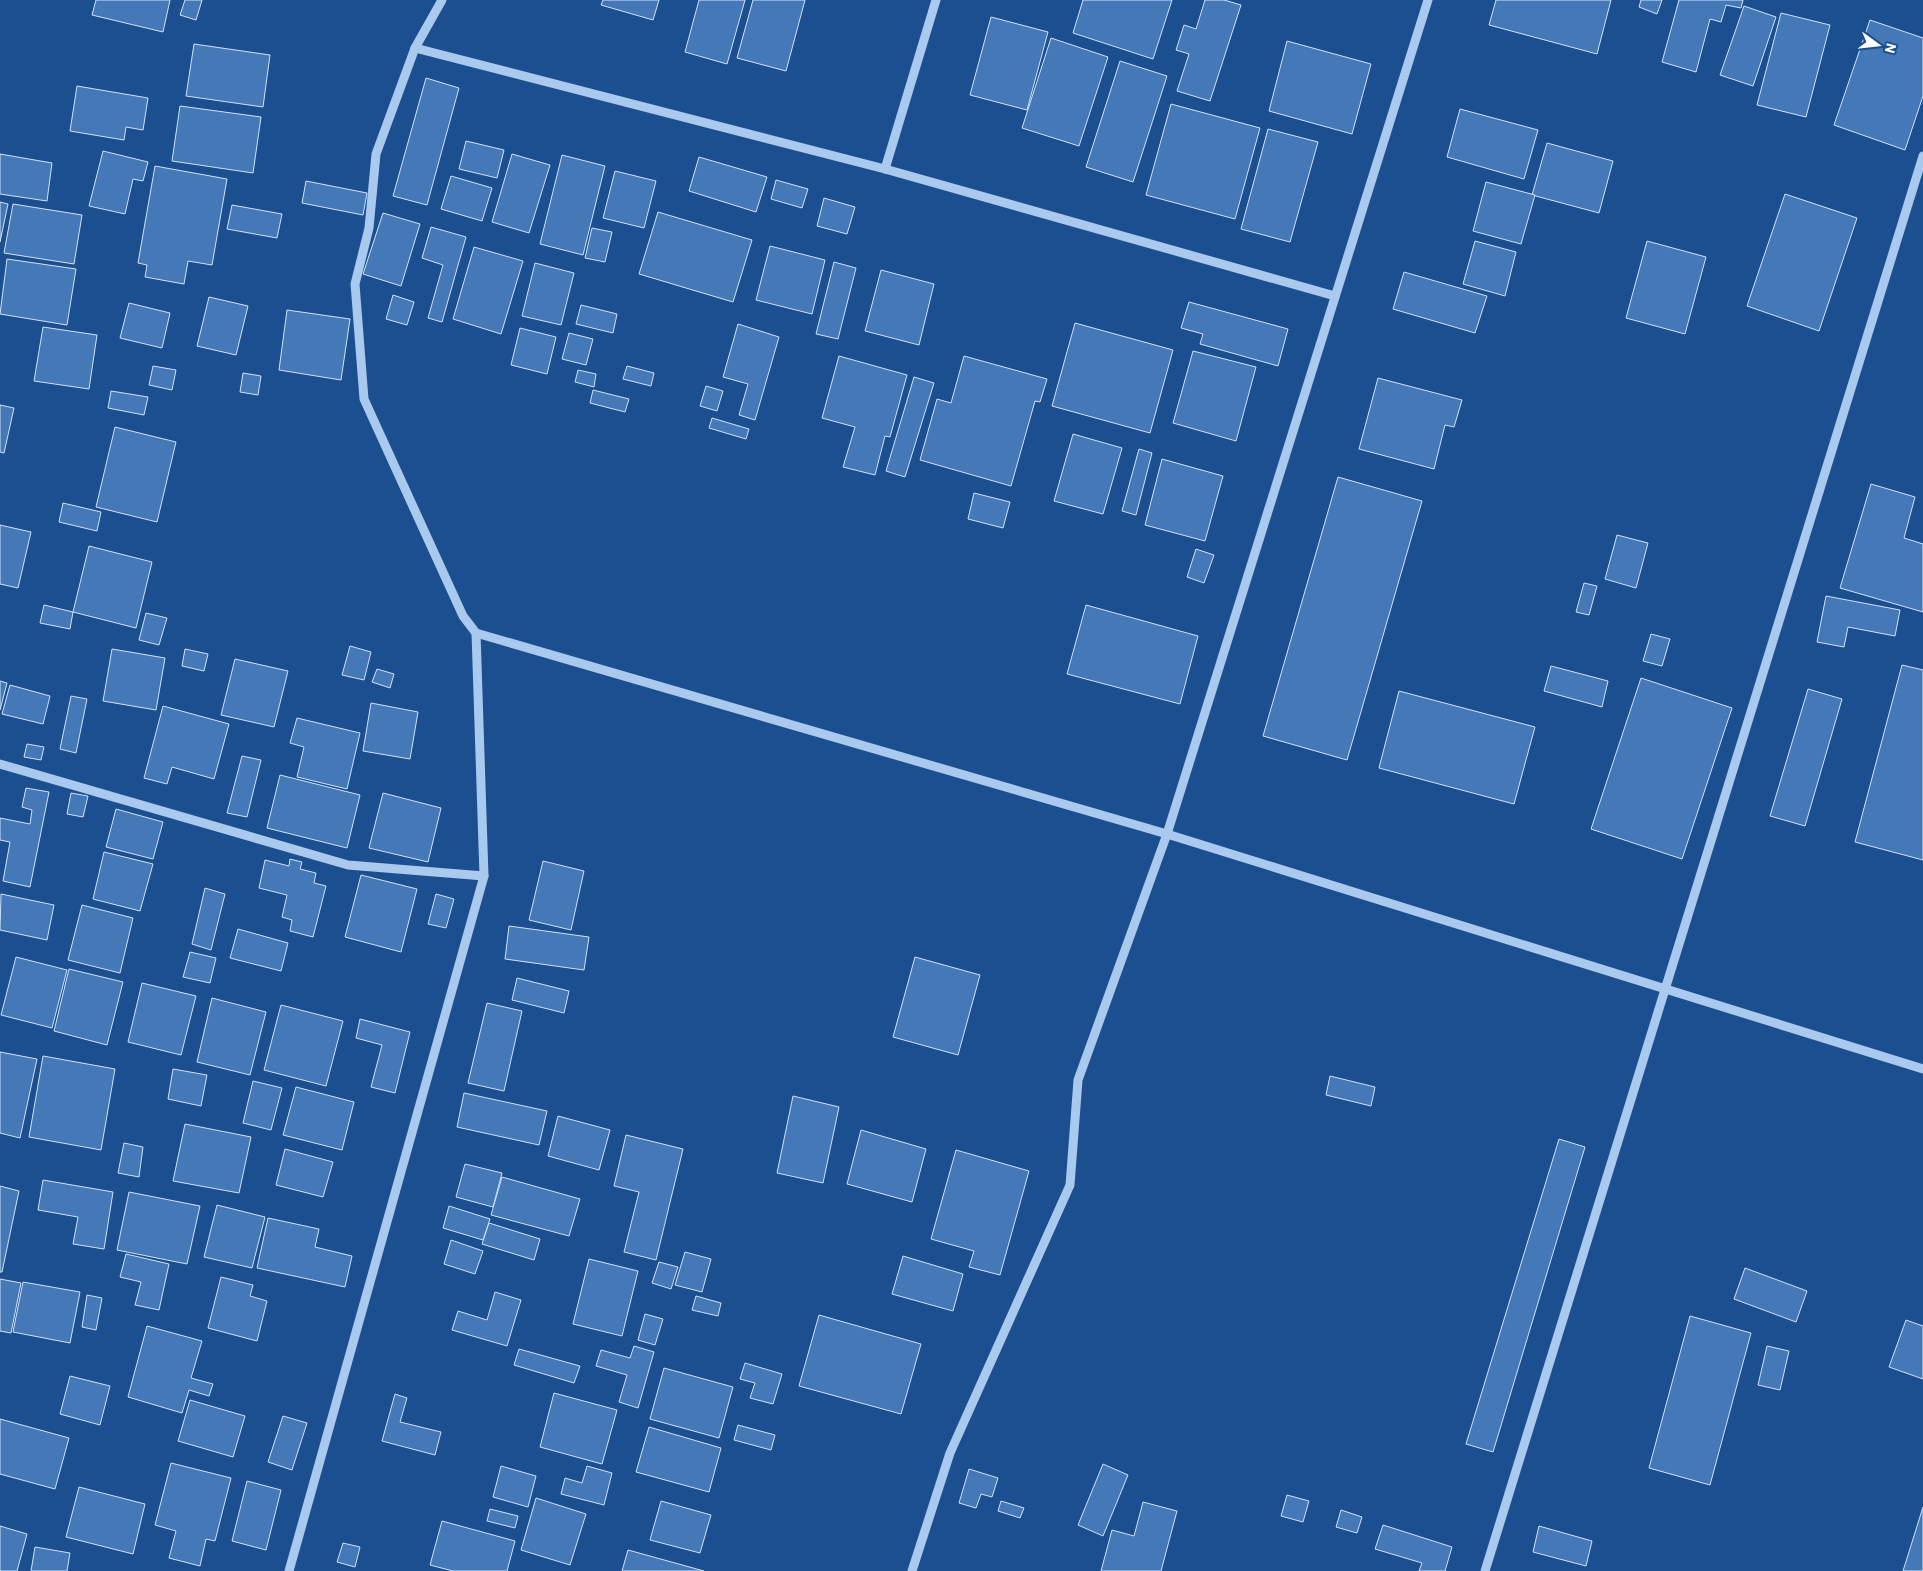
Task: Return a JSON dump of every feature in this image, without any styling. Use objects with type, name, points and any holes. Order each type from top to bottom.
[{"type":"street","points":[[289,1571],[484,876],[476,634],[463,616],[364,399],[355,284],[369,228],[376,154],[415,48],[442,0]]},
{"type":"street","points":[[885,169],[936,0]]},
{"type":"street","points":[[912,1571],[950,1453],[1070,1185],[1078,1080],[1167,834],[1428,0]]},
{"type":"street","points":[[415,48],[885,169],[1335,296]]},
{"type":"street","points":[[1485,1571],[1923,156]]},
{"type":"street","points":[[476,634],[1167,834],[1923,1069]]},
{"type":"street","points":[[0,764],[348,865],[484,876]]},
{"type":"building","points":[[96,0],[170,0],[163,32],[92,15]]},
{"type":"building","points":[[185,0],[202,0],[196,20],[180,15]]},
{"type":"building","points":[[603,0],[659,0],[653,20],[601,5]]},
{"type":"building","points":[[699,0],[745,0],[727,64],[685,52]]},
{"type":"building","points":[[753,0],[805,0],[786,71],[737,58]]},
{"type":"building","points":[[1083,0],[1172,0],[1153,59],[1073,33]]},
{"type":"building","points":[[1205,0],[1224,0],[1241,5],[1210,101],[1177,91],[1189,54],[1176,50],[1184,25],[1196,29]]},
{"type":"building","points":[[1496,0],[1611,0],[1597,54],[1489,25]]},
{"type":"building","points":[[1641,0],[1662,0],[1657,14],[1639,7]]},
{"type":"building","points":[[1679,0],[1743,0],[1741,8],[1726,5],[1721,22],[1710,19],[1696,72],[1662,62]]},
{"type":"building","points":[[1744,6],[1776,17],[1753,86],[1720,75]]},
{"type":"building","points":[[1781,13],[1830,25],[1806,117],[1757,105]]},
{"type":"building","points":[[991,17],[1048,32],[1027,110],[970,95]]},
{"type":"building","points":[[1870,20],[1923,38],[1923,96],[1905,150],[1834,125]]},
{"type":"building","points":[[1051,38],[1108,57],[1079,146],[1022,128]]},
{"type":"building","points":[[1287,41],[1371,64],[1352,134],[1269,111]]},
{"type":"building","points":[[194,44],[270,55],[263,107],[186,96]]},
{"type":"building","points":[[1120,61],[1167,76],[1133,182],[1086,167]]},
{"type":"building","points":[[426,78],[459,88],[427,205],[393,196]]},
{"type":"building","points":[[77,86],[148,98],[143,130],[126,127],[124,140],[70,131]]},
{"type":"building","points":[[1171,104],[1260,128],[1235,219],[1146,195]]},
{"type":"building","points":[[180,106],[261,117],[253,173],[172,161]]},
{"type":"building","points":[[1460,109],[1538,130],[1524,179],[1447,157]]},
{"type":"building","points":[[1268,129],[1318,142],[1290,242],[1241,229]]},
{"type":"building","points":[[466,141],[504,150],[497,178],[459,169]]},
{"type":"building","points":[[1547,143],[1613,161],[1599,213],[1532,195]]},
{"type":"building","points":[[103,151],[148,162],[143,181],[133,179],[125,214],[89,206]]},
{"type":"building","points":[[0,154],[52,163],[47,201],[0,194]]},
{"type":"building","points":[[512,154],[550,165],[529,233],[492,222]]},
{"type":"building","points":[[562,155],[605,166],[583,255],[540,244]]},
{"type":"building","points":[[699,157],[767,177],[756,212],[689,191]]},
{"type":"building","points":[[155,166],[227,179],[212,265],[188,261],[184,284],[145,277],[147,265],[138,263]]},
{"type":"building","points":[[615,171],[656,181],[644,228],[603,218]]},
{"type":"building","points":[[451,176],[492,188],[482,221],[441,209]]},
{"type":"building","points":[[776,180],[808,189],[802,208],[771,199]]},
{"type":"building","points":[[306,181],[367,193],[363,215],[302,203]]},
{"type":"building","points":[[1486,182],[1535,195],[1521,244],[1473,231]]},
{"type":"building","points":[[1785,194],[1857,218],[1819,331],[1747,306]]},
{"type":"building","points":[[824,198],[855,207],[847,234],[817,226]]},
{"type":"building","points":[[0,202],[8,204],[0,242]]},
{"type":"building","points":[[13,204],[82,215],[74,264],[4,253]]},
{"type":"building","points":[[232,205],[282,214],[277,238],[227,229]]},
{"type":"building","points":[[658,212],[752,240],[733,302],[639,274]]},
{"type":"building","points":[[383,213],[420,224],[401,286],[363,274]]},
{"type":"building","points":[[431,227],[466,237],[442,322],[428,318],[443,265],[422,258]]},
{"type":"building","points":[[592,228],[612,232],[605,262],[585,258]]},
{"type":"building","points":[[1475,241],[1516,252],[1505,296],[1463,284]]},
{"type":"building","points":[[1647,241],[1706,257],[1685,334],[1626,318]]},
{"type":"building","points":[[770,246],[825,260],[812,314],[756,300]]},
{"type":"building","points":[[474,247],[523,261],[501,334],[453,319]]},
{"type":"building","points":[[7,259],[76,269],[67,325],[0,314]]},
{"type":"building","points":[[834,262],[856,268],[838,339],[816,334]]},
{"type":"building","points":[[535,263],[574,273],[561,325],[522,316]]},
{"type":"building","points":[[881,270],[934,284],[919,345],[865,331]]},
{"type":"building","points":[[1404,272],[1487,296],[1475,333],[1393,309]]},
{"type":"building","points":[[393,295],[414,302],[407,325],[386,319]]},
{"type":"building","points":[[209,297],[248,306],[236,355],[197,346]]},
{"type":"building","points":[[1189,302],[1288,329],[1278,366],[1200,344],[1203,334],[1181,328]]},
{"type":"building","points":[[129,303],[170,313],[162,348],[120,338]]},
{"type":"building","points":[[581,305],[617,314],[613,333],[576,324]]},
{"type":"building","points":[[287,310],[350,319],[341,380],[279,370]]},
{"type":"building","points":[[1075,323],[1173,350],[1150,433],[1052,406]]},
{"type":"building","points":[[738,324],[779,337],[755,420],[739,415],[748,384],[723,377]]},
{"type":"building","points":[[43,327],[97,335],[89,389],[34,381]]},
{"type":"building","points":[[520,328],[556,337],[547,374],[511,365]]},
{"type":"building","points":[[569,333],[593,339],[586,365],[562,359]]},
{"type":"building","points":[[1193,351],[1256,367],[1236,441],[1173,423]]},
{"type":"building","points":[[839,356],[907,375],[890,437],[885,436],[875,475],[843,467],[855,427],[822,418]]},
{"type":"building","points":[[964,356],[1047,379],[1040,402],[1035,401],[1011,486],[920,460],[937,399],[951,403]]},
{"type":"building","points":[[153,366],[176,370],[172,390],[149,385]]},
{"type":"building","points":[[627,366],[654,373],[651,386],[623,379]]},
{"type":"building","points":[[578,370],[596,374],[594,387],[575,382]]},
{"type":"building","points":[[243,373],[261,376],[258,395],[240,392]]},
{"type":"building","points":[[914,377],[934,383],[905,477],[886,471]]},
{"type":"building","points":[[1378,378],[1462,400],[1454,427],[1445,425],[1434,469],[1359,449]]},
{"type":"building","points":[[706,386],[723,391],[717,411],[700,406]]},
{"type":"building","points":[[593,390],[629,399],[625,412],[590,403]]},
{"type":"building","points":[[111,391],[148,397],[144,415],[108,408]]},
{"type":"building","points":[[0,405],[14,408],[4,453],[0,452]]},
{"type":"building","points":[[712,418],[749,429],[746,439],[709,428]]},
{"type":"building","points":[[115,427],[176,442],[157,522],[96,507]]},
{"type":"building","points":[[1073,434],[1122,448],[1103,514],[1054,501]]},
{"type":"building","points":[[1139,449],[1152,453],[1136,515],[1122,511]]},
{"type":"building","points":[[1162,459],[1223,476],[1205,541],[1145,525]]},
{"type":"building","points":[[1338,477],[1422,501],[1347,760],[1263,736]]},
{"type":"building","points":[[1871,484],[1915,497],[1904,538],[1923,544],[1923,612],[1840,588]]},
{"type":"building","points":[[974,493],[1010,502],[1003,528],[968,519]]},
{"type":"building","points":[[63,503],[101,512],[97,531],[59,522]]},
{"type":"building","points":[[0,525],[31,532],[18,588],[0,584]]},
{"type":"building","points":[[1617,535],[1648,543],[1636,588],[1605,579]]},
{"type":"building","points":[[89,546],[152,562],[136,628],[73,612]]},
{"type":"building","points":[[1196,549],[1214,555],[1204,583],[1187,577]]},
{"type":"building","points":[[1584,583],[1597,586],[1589,615],[1576,612]]},
{"type":"building","points":[[1826,596],[1900,610],[1895,636],[1848,627],[1844,647],[1817,642]]},
{"type":"building","points":[[44,605],[73,612],[70,629],[40,623]]},
{"type":"building","points":[[1086,605],[1198,636],[1180,704],[1067,674]]},
{"type":"building","points":[[146,613],[167,618],[159,645],[139,640]]},
{"type":"building","points":[[1651,634],[1670,639],[1662,666],[1643,661]]},
{"type":"building","points":[[350,646],[371,652],[364,680],[342,675]]},
{"type":"building","points":[[112,649],[165,658],[156,710],[103,701]]},
{"type":"building","points":[[185,649],[208,654],[204,671],[182,666]]},
{"type":"building","points":[[235,659],[288,671],[274,727],[221,715]]},
{"type":"building","points":[[1902,665],[1923,670],[1923,860],[1855,842]]},
{"type":"building","points":[[1551,666],[1608,681],[1602,707],[1544,691]]},
{"type":"building","points":[[377,669],[394,674],[390,688],[372,682]]},
{"type":"building","points":[[1641,678],[1732,708],[1682,859],[1591,829]]},
{"type":"building","points":[[0,681],[7,683],[0,710]]},
{"type":"building","points":[[10,685],[50,696],[43,724],[2,714]]},
{"type":"building","points":[[1808,689],[1842,699],[1805,826],[1770,816]]},
{"type":"building","points":[[1399,691],[1535,727],[1514,804],[1379,768]]},
{"type":"building","points":[[71,696],[87,699],[76,753],[60,749]]},
{"type":"building","points":[[371,703],[418,712],[410,759],[363,751]]},
{"type":"building","points":[[163,706],[229,724],[214,779],[172,767],[167,784],[144,778]]},
{"type":"building","points":[[297,718],[360,733],[347,789],[297,777],[304,747],[290,743]]},
{"type":"building","points":[[27,744],[44,747],[41,760],[24,757]]},
{"type":"building","points":[[242,756],[261,760],[247,817],[227,813]]},
{"type":"building","points":[[280,775],[360,795],[347,848],[267,828]]},
{"type":"building","points":[[26,788],[49,792],[30,887],[3,881],[10,842],[0,840],[0,818],[30,824],[32,810],[22,807]]},
{"type":"building","points":[[71,793],[88,796],[83,817],[67,814]]},
{"type":"building","points":[[383,793],[441,808],[428,862],[369,848]]},
{"type":"building","points":[[116,809],[163,822],[153,859],[106,847]]},
{"type":"building","points":[[104,852],[153,864],[140,911],[93,899]]},
{"type":"building","points":[[290,859],[302,862],[300,869],[316,873],[314,883],[326,886],[313,937],[290,931],[292,920],[282,917],[287,895],[259,888],[265,860],[289,866]]},
{"type":"building","points":[[543,861],[584,871],[571,930],[529,920]]},
{"type":"building","points":[[361,875],[417,889],[401,952],[345,937]]},
{"type":"building","points":[[205,888],[225,894],[211,950],[192,944]]},
{"type":"building","points":[[1,894],[54,905],[47,940],[0,930]]},
{"type":"building","points":[[436,894],[454,899],[446,928],[428,924]]},
{"type":"building","points":[[82,905],[133,918],[120,973],[68,960]]},
{"type":"building","points":[[509,926],[589,937],[584,970],[505,959]]},
{"type":"building","points":[[238,929],[288,943],[281,971],[230,958]]},
{"type":"building","points":[[190,952],[216,958],[210,983],[183,977]]},
{"type":"building","points":[[16,957],[67,970],[52,1028],[1,1015]]},
{"type":"building","points":[[915,957],[980,975],[958,1055],[893,1037]]},
{"type":"building","points":[[69,969],[123,982],[107,1045],[54,1031]]},
{"type":"building","points":[[517,978],[569,991],[564,1013],[512,1000]]},
{"type":"building","points":[[142,983],[196,996],[181,1055],[128,1042]]},
{"type":"building","points":[[212,998],[266,1012],[250,1075],[197,1062]]},
{"type":"building","points":[[487,1003],[522,1011],[504,1091],[468,1083]]},
{"type":"building","points":[[281,1005],[343,1021],[326,1086],[264,1070]]},
{"type":"building","points":[[360,1019],[410,1032],[395,1093],[371,1087],[382,1045],[356,1038]]},
{"type":"building","points":[[0,1052],[37,1059],[20,1138],[0,1133]]},
{"type":"building","points":[[43,1056],[115,1069],[101,1150],[29,1137]]},
{"type":"building","points":[[173,1069],[207,1075],[201,1106],[168,1099]]},
{"type":"building","points":[[1330,1076],[1375,1087],[1371,1106],[1326,1095]]},
{"type":"building","points":[[253,1081],[282,1088],[271,1130],[243,1123]]},
{"type":"building","points":[[296,1087],[354,1102],[342,1150],[283,1135]]},
{"type":"building","points":[[464,1093],[547,1111],[539,1145],[457,1127]]},
{"type":"building","points":[[793,1096],[839,1107],[823,1183],[777,1173]]},
{"type":"building","points":[[558,1116],[610,1130],[599,1170],[548,1156]]},
{"type":"building","points":[[185,1124],[251,1137],[239,1193],[173,1181]]},
{"type":"building","points":[[861,1130],[926,1149],[912,1202],[847,1184]]},
{"type":"building","points":[[626,1135],[683,1149],[656,1260],[624,1252],[639,1192],[614,1186]]},
{"type":"building","points":[[1559,1139],[1585,1147],[1493,1452],[1466,1444]]},
{"type":"building","points":[[124,1143],[143,1147],[139,1177],[118,1173]]},
{"type":"building","points":[[285,1149],[333,1162],[323,1197],[276,1185]]},
{"type":"building","points":[[956,1150],[1029,1171],[1000,1275],[969,1267],[974,1251],[931,1239]]},
{"type":"building","points":[[465,1164],[502,1173],[493,1207],[456,1197]]},
{"type":"building","points":[[502,1177],[580,1199],[569,1236],[491,1215]]},
{"type":"building","points":[[43,1180],[113,1192],[104,1249],[73,1244],[78,1217],[38,1210]]},
{"type":"building","points":[[0,1186],[19,1191],[2,1272],[0,1272]]},
{"type":"building","points":[[129,1192],[200,1206],[187,1264],[117,1250]]},
{"type":"building","points":[[217,1205],[265,1217],[252,1268],[204,1257]]},
{"type":"building","points":[[449,1206],[490,1219],[483,1240],[443,1228]]},
{"type":"building","points":[[268,1218],[319,1229],[315,1247],[352,1256],[345,1287],[257,1268]]},
{"type":"building","points":[[489,1223],[540,1239],[534,1260],[482,1244]]},
{"type":"building","points":[[451,1240],[483,1251],[475,1274],[444,1264]]},
{"type":"building","points":[[685,1252],[711,1259],[702,1292],[675,1285]]},
{"type":"building","points":[[126,1254],[169,1264],[159,1310],[135,1305],[141,1282],[120,1277]]},
{"type":"building","points":[[903,1256],[963,1274],[953,1311],[892,1294]]},
{"type":"building","points":[[589,1259],[638,1271],[622,1336],[573,1324]]},
{"type":"building","points":[[659,1262],[678,1267],[671,1289],[652,1283]]},
{"type":"building","points":[[1745,1268],[1807,1291],[1796,1322],[1734,1299]]},
{"type":"building","points":[[221,1277],[253,1285],[250,1296],[267,1301],[257,1341],[208,1328]]},
{"type":"building","points":[[0,1279],[21,1283],[11,1333],[0,1331]]},
{"type":"building","points":[[23,1282],[80,1292],[70,1343],[13,1332]]},
{"type":"building","points":[[495,1292],[521,1300],[507,1346],[452,1330],[458,1311],[487,1320]]},
{"type":"building","points":[[87,1295],[102,1298],[96,1330],[82,1327]]},
{"type":"building","points":[[696,1296],[721,1303],[718,1316],[692,1310]]},
{"type":"building","points":[[645,1314],[663,1319],[655,1345],[638,1340]]},
{"type":"building","points":[[819,1315],[921,1344],[901,1414],[799,1386]]},
{"type":"building","points":[[1690,1316],[1751,1333],[1710,1485],[1649,1468]]},
{"type":"building","points":[[1906,1320],[1923,1326],[1923,1379],[1889,1367]]},
{"type":"building","points":[[147,1326],[202,1341],[191,1378],[213,1384],[209,1396],[189,1390],[182,1413],[128,1397]]},
{"type":"building","points":[[634,1346],[654,1352],[638,1408],[619,1402],[627,1375],[596,1366],[601,1350],[630,1358]]},
{"type":"building","points":[[1767,1346],[1789,1351],[1780,1390],[1758,1385]]},
{"type":"building","points":[[519,1349],[580,1366],[574,1383],[514,1365]]},
{"type":"building","points":[[745,1363],[782,1374],[773,1404],[750,1398],[755,1383],[740,1379]]},
{"type":"building","points":[[664,1368],[733,1387],[719,1438],[650,1419]]},
{"type":"building","points":[[70,1376],[110,1386],[100,1425],[60,1414]]},
{"type":"building","points":[[554,1393],[617,1410],[602,1464],[540,1447]]},
{"type":"building","points":[[395,1394],[407,1398],[400,1422],[441,1432],[435,1455],[382,1441]]},
{"type":"building","points":[[190,1400],[245,1416],[233,1457],[178,1441]]},
{"type":"building","points":[[283,1416],[307,1423],[292,1470],[268,1462]]},
{"type":"building","points":[[0,1419],[69,1438],[55,1489],[0,1474]]},
{"type":"building","points":[[738,1425],[775,1435],[771,1450],[734,1440]]},
{"type":"building","points":[[649,1427],[721,1448],[709,1492],[636,1472]]},
{"type":"building","points":[[171,1463],[231,1478],[215,1541],[206,1539],[200,1566],[169,1558],[176,1531],[155,1525]]},
{"type":"building","points":[[1103,1464],[1128,1475],[1103,1536],[1078,1525]]},
{"type":"building","points":[[501,1466],[536,1476],[528,1507],[493,1497]]},
{"type":"building","points":[[587,1466],[612,1473],[604,1505],[561,1494],[565,1478],[582,1483]]},
{"type":"building","points":[[969,1469],[998,1478],[992,1497],[981,1494],[976,1508],[959,1503]]},
{"type":"building","points":[[247,1481],[281,1490],[266,1550],[232,1541]]},
{"type":"building","points":[[79,1487],[145,1504],[133,1554],[66,1537]]},
{"type":"building","points":[[1287,1495],[1309,1501],[1303,1522],[1281,1516]]},
{"type":"building","points":[[536,1498],[586,1514],[570,1565],[521,1550]]},
{"type":"building","points":[[661,1501],[711,1515],[700,1553],[650,1540]]},
{"type":"building","points":[[1001,1501],[1024,1508],[1020,1518],[998,1511]]},
{"type":"building","points":[[1143,1502],[1177,1511],[1161,1571],[1101,1571],[1112,1530],[1134,1536]]},
{"type":"building","points":[[1923,1507],[1923,1571],[1903,1571]]},
{"type":"building","points":[[490,1509],[518,1516],[515,1528],[487,1521]]},
{"type":"building","points":[[1341,1510],[1362,1517],[1357,1533],[1336,1527]]},
{"type":"building","points":[[442,1521],[515,1541],[507,1571],[453,1571],[430,1565]]},
{"type":"building","points":[[1383,1525],[1452,1547],[1445,1571],[1419,1571],[1422,1563],[1375,1549]]},
{"type":"building","points":[[0,1526],[27,1534],[17,1571],[0,1571]]},
{"type":"building","points":[[1539,1526],[1592,1541],[1586,1566],[1533,1552]]},
{"type":"building","points":[[343,1543],[360,1547],[355,1567],[337,1562]]},
{"type":"building","points":[[35,1547],[70,1553],[67,1571],[31,1571]]},
{"type":"building","points":[[628,1550],[704,1571],[622,1571]]}]
